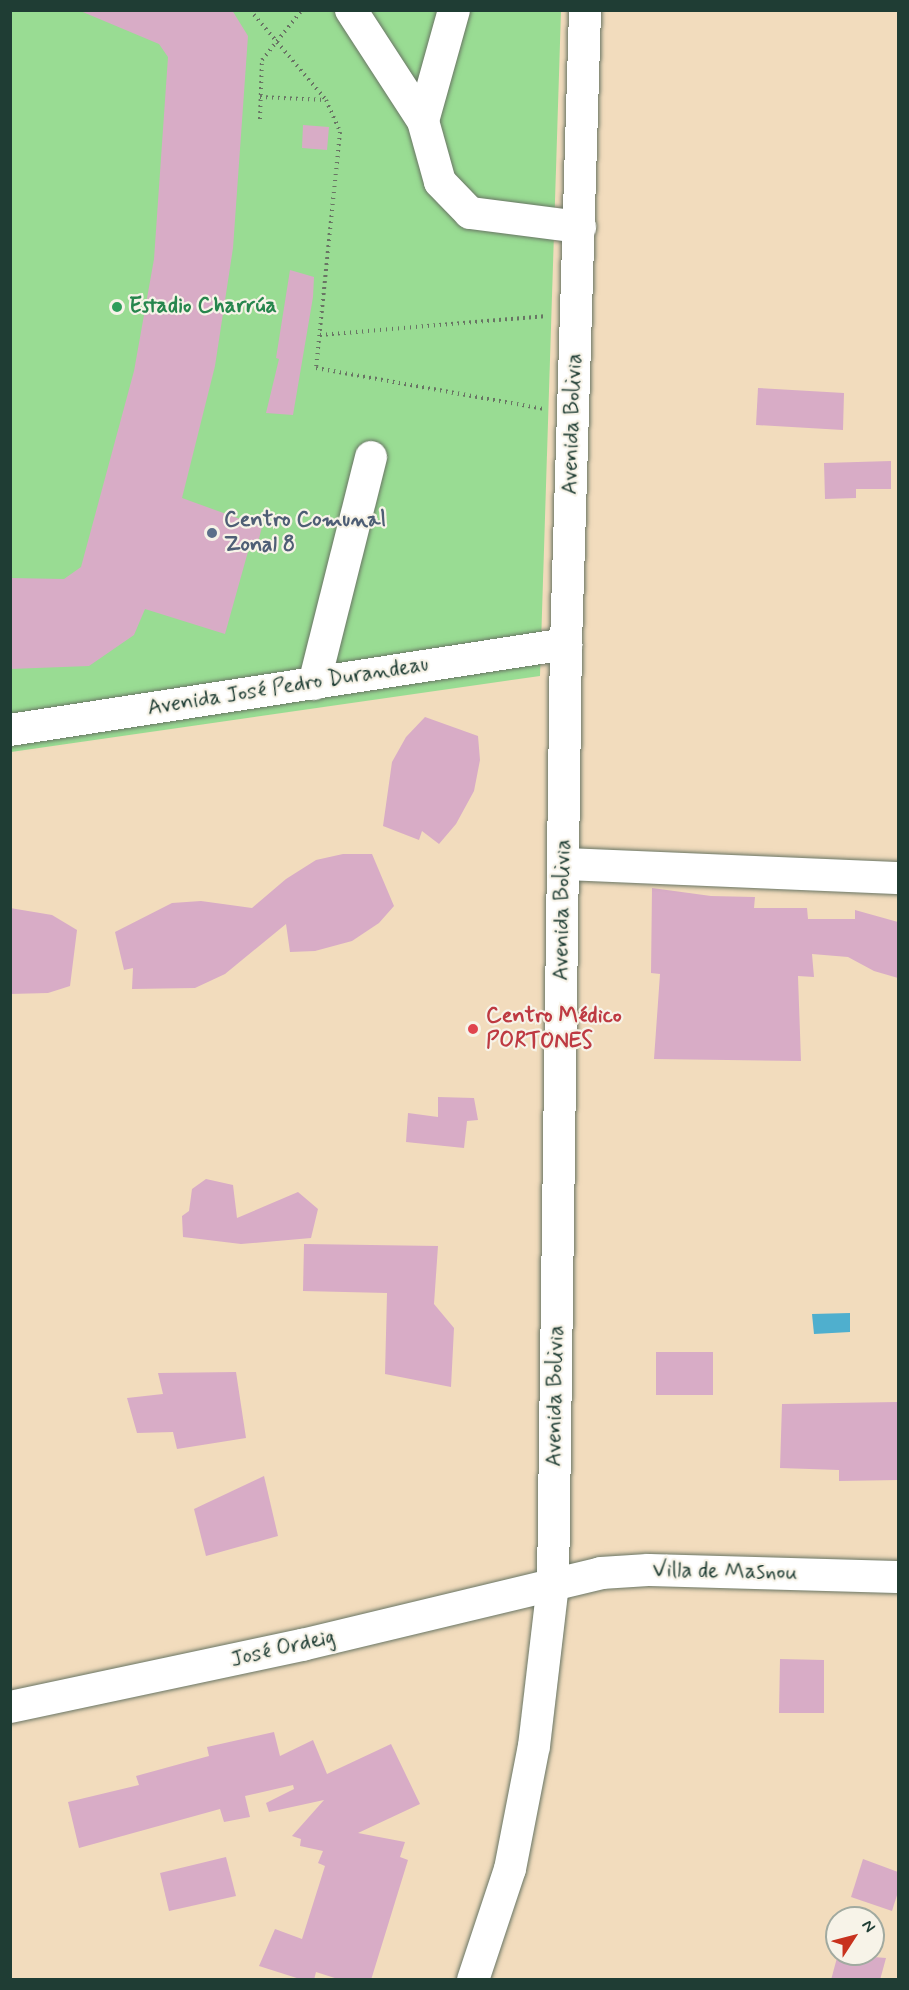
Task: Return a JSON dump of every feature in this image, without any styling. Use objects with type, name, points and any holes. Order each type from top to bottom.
[{"type":"street","points":[[351,10],[423,121],[440,182],[470,213],[580,227]]},
{"type":"street","points":[[423,121],[454,10]]},
{"type":"street","name":"Avenida Bolivia","points":[[473,1980],[512,1858],[534,1746],[554,1584],[566,644],[585,10]]},
{"type":"street","points":[[314,684],[370,457]]},
{"type":"street","name":"Avenida José Pedro Durandeau","points":[[10,730],[566,644]]},
{"type":"street","points":[[564,864],[898,878]]},
{"type":"street","name":"Villa de Masnou","points":[[554,1584],[601,1573],[648,1570],[898,1577]]},
{"type":"street","name":"José Ordeig","points":[[10,1707],[302,1645],[554,1584]]},
{"type":"path","points":[[250,10],[326,100],[340,132],[316,368],[574,414]]},
{"type":"path","points":[[260,120],[262,60],[302,10]]},
{"type":"path","points":[[260,97],[326,100]]},
{"type":"path","points":[[320,335],[577,313]]},
{"type":"green space","points":[[11,11],[561,11],[540,676],[11,752]]},
{"type":"water","points":[[850,1313],[850,1332],[814,1334],[812,1314]]},
{"type":"building","points":[[78,10],[232,10],[248,36],[233,248],[215,366],[182,498],[262,527],[256,550],[249,548],[225,634],[145,609],[134,635],[89,666],[10,669],[10,578],[64,579],[81,567],[134,371],[154,259],[168,57],[159,44]]},
{"type":"building","points":[[303,125],[329,127],[327,150],[302,148]]},
{"type":"building","points":[[290,270],[314,277],[313,297],[293,415],[266,413],[279,359],[276,358]]},
{"type":"building","points":[[758,388],[844,393],[843,430],[756,425]]},
{"type":"building","points":[[891,461],[891,489],[856,489],[856,498],[825,499],[824,463]]},
{"type":"building","points":[[425,717],[478,736],[480,760],[474,791],[456,824],[439,844],[422,831],[419,840],[383,826],[392,762],[406,737]]},
{"type":"building","points":[[343,854],[372,854],[394,906],[379,923],[352,941],[315,951],[290,952],[286,924],[225,974],[195,988],[132,989],[133,968],[124,970],[115,932],[172,903],[201,901],[252,908],[286,879],[316,860]]},
{"type":"building","points":[[652,888],[711,896],[755,897],[754,908],[807,908],[808,919],[855,919],[855,910],[898,922],[898,978],[874,971],[848,957],[812,954],[814,977],[798,976],[801,1061],[654,1059],[660,974],[651,973]]},
{"type":"building","points":[[10,908],[52,915],[77,930],[70,986],[48,993],[10,994]]},
{"type":"building","points":[[438,1097],[474,1098],[478,1120],[467,1121],[464,1148],[406,1142],[408,1113],[438,1117]]},
{"type":"building","points":[[206,1179],[233,1185],[237,1218],[298,1192],[318,1209],[311,1238],[241,1244],[183,1237],[182,1216],[189,1211],[192,1189]]},
{"type":"building","points":[[304,1244],[438,1246],[434,1304],[454,1328],[451,1387],[385,1374],[387,1293],[303,1291]]},
{"type":"building","points":[[656,1352],[713,1352],[713,1395],[656,1395]]},
{"type":"building","points":[[236,1372],[246,1438],[177,1449],[173,1432],[137,1433],[127,1398],[163,1394],[158,1373]]},
{"type":"building","points":[[897,1402],[898,1480],[839,1481],[839,1470],[780,1468],[782,1404]]},
{"type":"building","points":[[264,1476],[278,1536],[206,1556],[194,1509]]},
{"type":"building","points":[[780,1659],[824,1660],[824,1713],[779,1713]]},
{"type":"building","points":[[274,1732],[280,1756],[313,1740],[327,1774],[391,1744],[420,1804],[358,1833],[405,1842],[400,1857],[408,1860],[371,1980],[341,1980],[316,1972],[314,1980],[303,1980],[259,1966],[275,1929],[302,1939],[325,1866],[318,1863],[323,1851],[300,1846],[301,1839],[292,1836],[324,1800],[269,1812],[266,1803],[294,1789],[293,1785],[245,1796],[250,1817],[224,1822],[220,1809],[79,1848],[68,1802],[139,1785],[136,1776],[209,1756],[207,1747]]},
{"type":"building","points":[[226,1857],[236,1896],[169,1911],[160,1873]]},
{"type":"building","points":[[863,1859],[898,1872],[898,1892],[892,1911],[885,1909],[885,1906],[877,1906],[851,1897]]},
{"type":"building","points":[[835,1966],[884,1966],[880,1980],[831,1980]]},
{"type":"place","name":"Estadio Charrúa","points":[[117,307]]},
{"type":"place","name":"Centro Comunal Zonal 8","points":[[212,533]]},
{"type":"place","name":"Centro Médico PORTONES","points":[[473,1029]]}]
